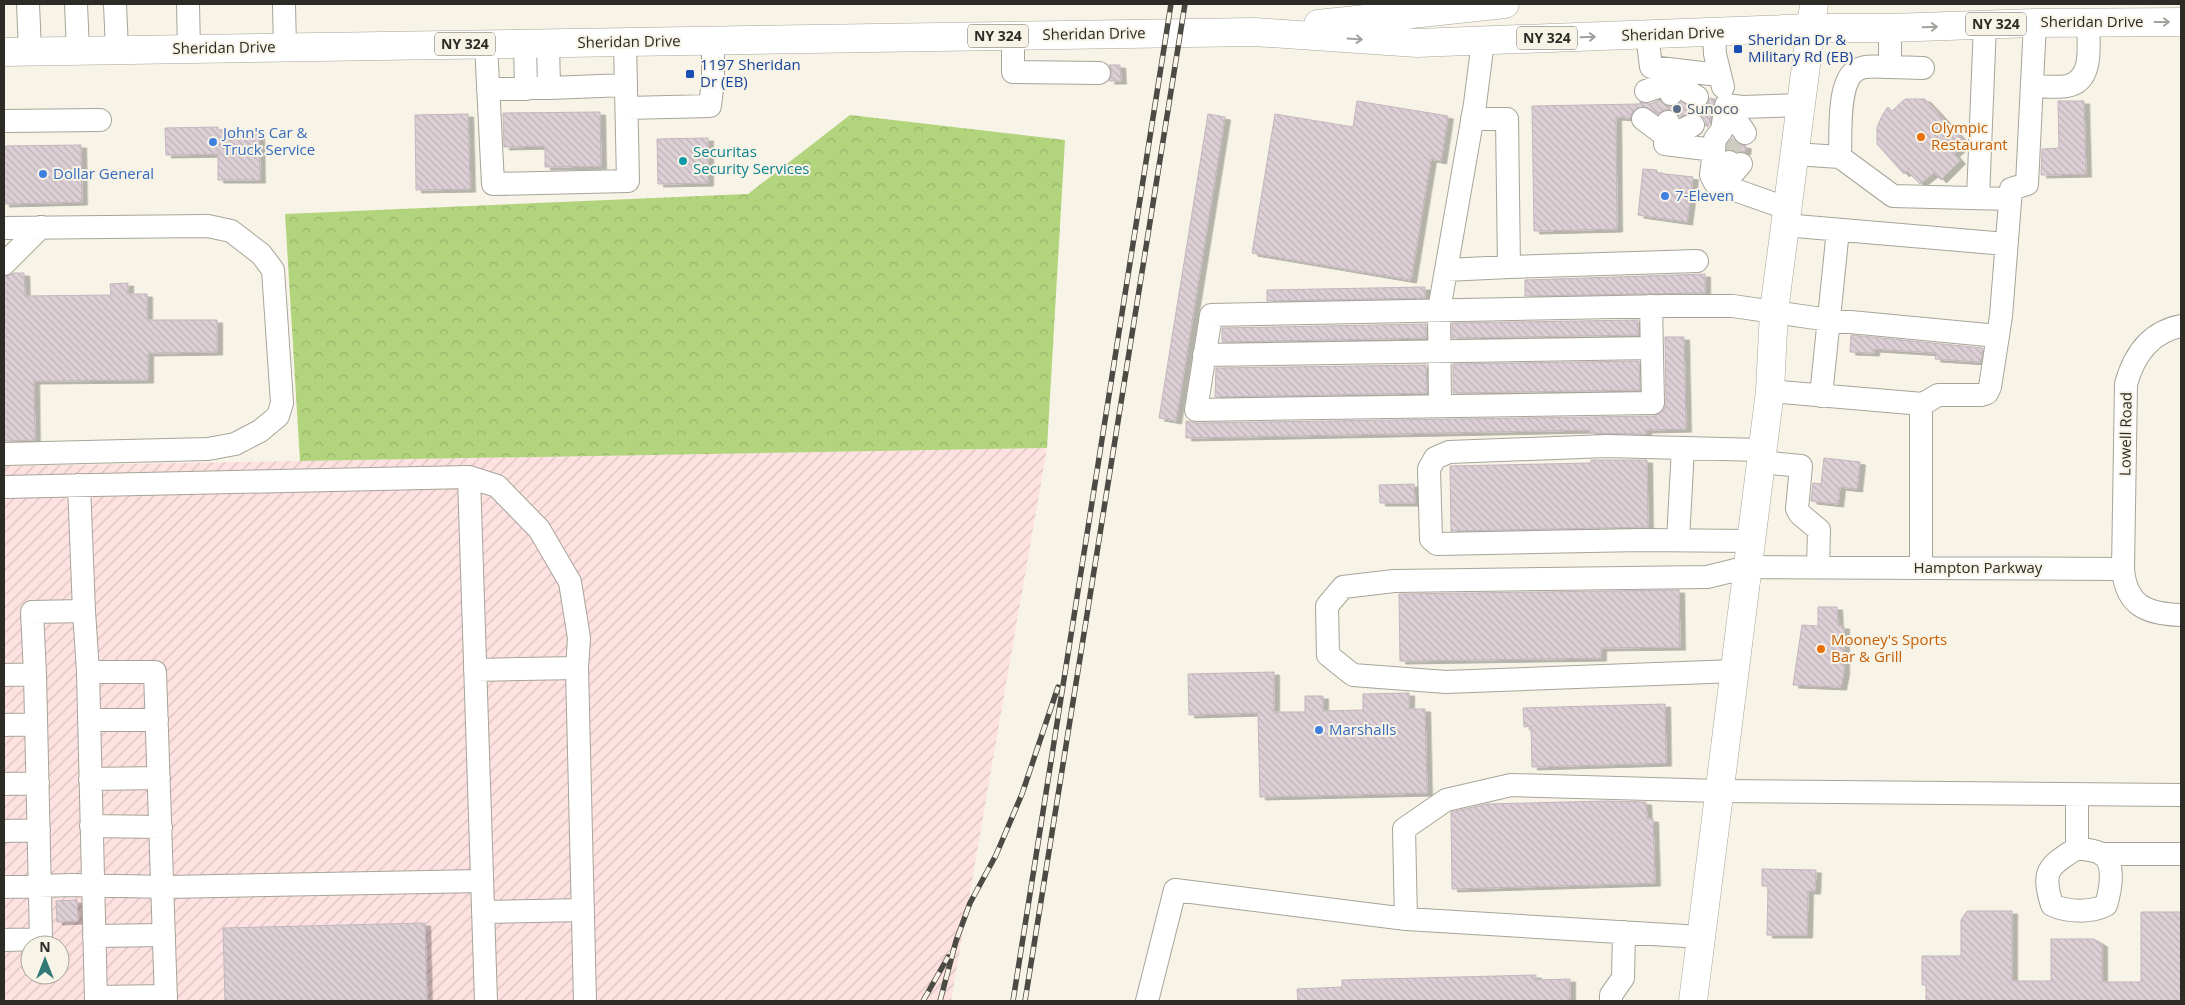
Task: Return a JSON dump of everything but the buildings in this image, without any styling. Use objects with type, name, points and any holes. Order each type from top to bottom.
[{"type":"main road","name":"Sheridan Drive","points":[[1254,32],[1476,5],[1504,4]]},
{"type":"main road","name":"Sheridan Drive","points":[[17,52],[1254,32],[1417,43],[1714,33],[1812,16],[1890,28],[1985,24],[2181,22]]},
{"type":"main road","points":[[1693,1001],[1770,391],[1774,312],[1812,16]]},
{"type":"street","points":[[17,52],[28,4]]},
{"type":"street","points":[[76,4],[78,51]]},
{"type":"street","points":[[115,4],[116,50]]},
{"type":"street","points":[[188,4],[189,49]]},
{"type":"street","points":[[284,5],[285,47]]},
{"type":"street","points":[[2032,86],[2066,86],[2078,81],[2084,75],[2087,61],[2088,22]]},
{"type":"street","points":[[1770,391],[1923,404],[1938,395],[1981,395],[1987,393],[1990,387],[1998,336],[2011,189],[2027,184],[2035,23]]},
{"type":"street","points":[[1978,198],[1985,24]]},
{"type":"street","points":[[1890,28],[1890,67]]},
{"type":"street","points":[[1714,33],[1715,54],[1719,74],[1737,120]]},
{"type":"street","points":[[1647,34],[1651,67],[1697,97]]},
{"type":"street","points":[[1013,36],[1013,72],[1099,73]]},
{"type":"street","points":[[627,108],[710,106],[713,81],[713,40]]},
{"type":"street","points":[[1440,406],[1439,310],[1472,119],[1483,40]]},
{"type":"street","points":[[486,44],[493,184],[628,181],[625,42]]},
{"type":"street","points":[[536,43],[549,88]]},
{"type":"street","points":[[526,88],[536,43]]},
{"type":"street","points":[[1840,157],[1845,85],[1855,71],[1868,66],[1923,68]]},
{"type":"street","points":[[1646,91],[1673,82],[1719,74]]},
{"type":"street","points":[[488,89],[626,85]]},
{"type":"street","points":[[1730,168],[1715,139],[1722,130],[1737,120],[1800,105]]},
{"type":"street","points":[[1472,119],[1508,119],[1509,266]]},
{"type":"street","points":[[1643,119],[1667,130],[1694,125]]},
{"type":"street","points":[[4,121],[100,120]]},
{"type":"street","points":[[1667,130],[1665,144],[1730,168],[1785,216],[1838,230],[2006,244]]},
{"type":"street","points":[[1794,154],[1840,157],[1893,196],[2010,199]]},
{"type":"street","points":[[4,228],[208,226],[231,231],[261,254],[273,270],[282,403],[278,416],[260,431],[235,444],[208,449],[4,454]]},
{"type":"street","points":[[4,264],[41,227]]},
{"type":"street","points":[[1821,396],[1838,230]]},
{"type":"street","points":[[1446,270],[1509,266],[1697,261]]},
{"type":"street","points":[[1651,306],[1653,403],[1196,410],[1211,315],[1651,306],[1733,306],[1829,320],[1998,336]]},
{"type":"street","name":"Lowell Road","points":[[2124,569],[2126,384],[2139,352],[2150,340],[2163,332],[2181,326]]},
{"type":"street","points":[[1204,355],[1652,348]]},
{"type":"street","points":[[1921,568],[1921,411],[1923,404]]},
{"type":"street","points":[[1749,554],[1678,540],[1437,544],[1430,539],[1429,469],[1435,458],[1449,452],[1606,446],[1683,448],[1761,456],[1801,466],[1797,509],[1800,514],[1819,530],[1818,567]]},
{"type":"street","points":[[1678,540],[1683,448]]},
{"type":"street","points":[[469,477],[486,1001]]},
{"type":"street","points":[[4,487],[469,477],[498,486],[538,529],[570,582],[579,638],[577,668],[585,1001]]},
{"type":"street","points":[[79,485],[88,672],[96,999],[166,998],[155,672],[88,672]]},
{"type":"street","points":[[1735,671],[1446,682],[1353,675],[1328,655],[1327,606],[1343,587],[1394,582],[1707,577],[1749,554]]},
{"type":"street","name":"Hampton Parkway","points":[[1749,554],[1818,567],[2124,569]]},
{"type":"street","points":[[2124,569],[2125,583],[2130,594],[2138,604],[2148,611],[2164,615],[2181,615]]},
{"type":"street","points":[[4,940],[41,939],[32,612],[84,611]]},
{"type":"street","points":[[475,670],[577,668]]},
{"type":"street","points":[[4,675],[35,674]]},
{"type":"street","points":[[89,720],[157,720]]},
{"type":"street","points":[[4,725],[36,724]]},
{"type":"street","points":[[90,779],[159,778]]},
{"type":"street","points":[[4,784],[38,784]]},
{"type":"street","points":[[1406,919],[1404,829],[1446,800],[1511,785],[1720,791],[2181,795]]},
{"type":"street","points":[[2077,794],[2077,848]]},
{"type":"street","points":[[91,826],[161,827]]},
{"type":"street","points":[[4,831],[39,830]]},
{"type":"street","points":[[2101,854],[2108,862],[2110,875],[2110,892],[2106,905],[2097,910],[2061,910],[2052,905],[2046,887],[2049,870],[2058,861],[2077,848],[2101,854],[2181,854]]},
{"type":"street","points":[[4,888],[482,881]]},
{"type":"street","points":[[1147,1001],[1175,890],[1406,919],[1701,938]]},
{"type":"street","points":[[483,912],[583,910]]},
{"type":"street","points":[[1611,1001],[1611,996],[1623,978],[1624,932]]},
{"type":"street","points":[[94,936],[164,935]]},
{"type":"shaded area","points":[[1047,448],[951,1001],[4,1001],[4,466]]},
{"type":"green space","points":[[850,115],[1065,140],[1047,448],[300,461],[285,214],[748,194]]},
{"type":"tunnel","points":[[1729,162],[1731,132]]},
{"type":"railway","points":[[1013,1001],[1171,4]]},
{"type":"railway","points":[[1025,1001],[1185,4]]},
{"type":"railway","points":[[940,1001],[956,941],[970,903],[996,855],[1022,794],[1058,687]]},
{"type":"railway","points":[[923,1001],[948,957]]},
{"type":"place","name":"Sheridan Dr & Military Rd (EB)","points":[[1738,49]]},
{"type":"place","name":"1197 Sheridan Dr (EB)","points":[[690,74]]},
{"type":"place","name":"Sunoco","points":[[1677,109]]},
{"type":"place","name":"Olympic Restaurant","points":[[1921,137]]},
{"type":"place","name":"John's Car & Truck Service","points":[[213,142]]},
{"type":"place","name":"Securitas Security Services","points":[[683,161]]},
{"type":"place","name":"Dollar General","points":[[43,174]]},
{"type":"place","name":"7-Eleven","points":[[1665,196]]},
{"type":"place","name":"Mooney's Sports Bar & Grill","points":[[1821,649]]},
{"type":"place","name":"Marshalls","points":[[1319,730]]}]
